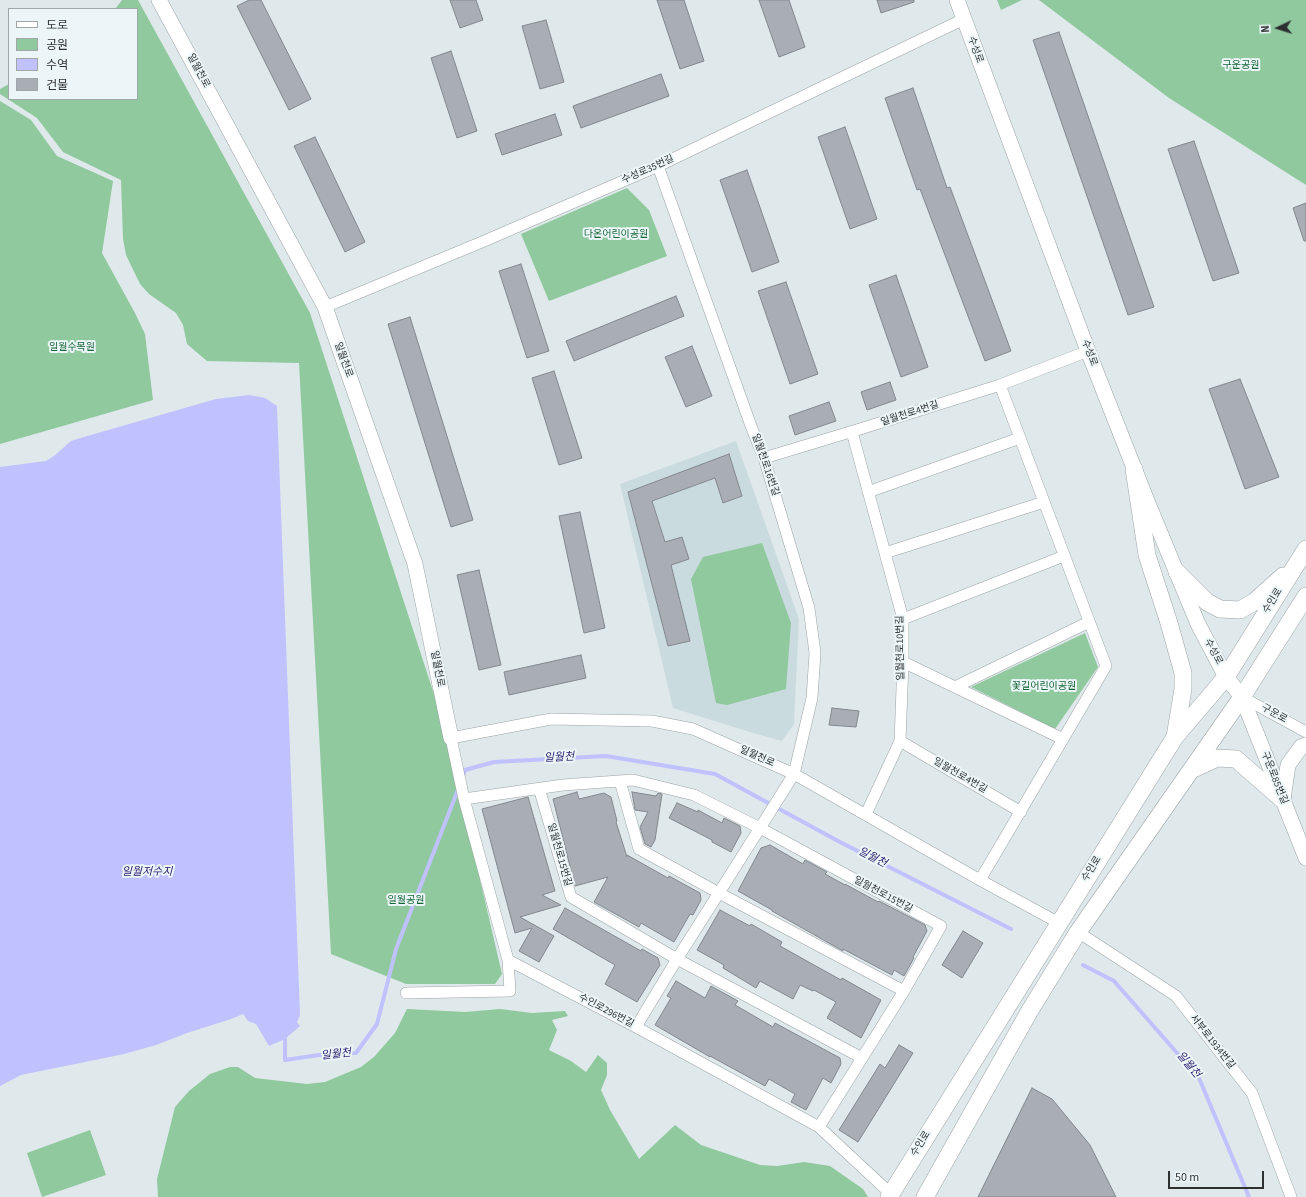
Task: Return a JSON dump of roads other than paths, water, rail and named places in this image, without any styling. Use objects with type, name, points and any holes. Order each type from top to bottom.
[{"type":"main road","points":[[1134,469],[1147,556],[1183,672],[1183,689],[1175,737]]},
{"type":"main road","name":"수인로","points":[[890,1195],[1175,737],[1226,677],[1306,549]]},
{"type":"main road","points":[[1176,572],[1207,602],[1220,609],[1240,610],[1254,602],[1295,566]]},
{"type":"main road","points":[[925,1197],[1029,1012],[1078,932],[1242,697],[1306,596]]},
{"type":"main road","points":[[1191,770],[1217,758],[1236,759],[1283,800]]},
{"type":"street","name":"일월천로","points":[[159,0],[325,307],[416,564],[451,738],[551,720],[652,721],[693,729],[794,774],[980,880],[1059,923]]},
{"type":"street","name":"수성로","points":[[957,0],[1088,351],[1176,572],[1198,624],[1226,677],[1242,697]]},
{"type":"street","name":"수성로35번길","points":[[325,307],[489,239],[658,166],[964,19]]},
{"type":"street","name":"일월천로16번길","points":[[658,166],[751,426],[764,458],[809,608],[815,653],[812,698],[794,774]]},
{"type":"street","name":"일월천로4번길","points":[[764,458],[1000,385],[1088,351]]},
{"type":"street","points":[[980,880],[1106,666],[1000,385]]},
{"type":"street","name":"일월천로10번길","points":[[852,432],[902,619],[903,662],[900,741],[866,814]]},
{"type":"street","points":[[868,492],[1020,438]]},
{"type":"street","points":[[885,553],[1044,502]]},
{"type":"street","points":[[902,619],[1064,556]]},
{"type":"street","points":[[955,687],[1089,622]]},
{"type":"street","points":[[903,662],[1063,739]]},
{"type":"street","name":"구운로","points":[[1242,697],[1306,732]]},
{"type":"street","name":"구운로85번길","points":[[1242,697],[1306,858]]},
{"type":"street","points":[[406,993],[510,991],[508,960],[460,784],[451,738]]},
{"type":"street","name":"일월천로4번길","points":[[900,741],[1021,812]]},
{"type":"street","points":[[1283,800],[1288,765],[1301,748],[1306,745]]},
{"type":"street","points":[[636,1027],[677,959],[794,774]]},
{"type":"street","name":"일월천로15번길","points":[[464,799],[563,785],[632,780],[694,795],[760,828],[941,926],[904,991],[819,1127]]},
{"type":"street","points":[[620,781],[639,849],[904,991]]},
{"type":"street","name":"일월천로15번길","points":[[539,788],[571,897],[677,959],[862,1058]]},
{"type":"street","name":"서부로1934번길","points":[[1078,932],[1176,996],[1252,1093],[1291,1197]]},
{"type":"street","name":"수인로296번길","points":[[508,960],[636,1027],[819,1127],[890,1195]]},
{"type":"water","name":"일월저수지","points":[[249,395],[265,398],[277,406],[300,1015],[297,1022],[300,1026],[285,1039],[269,1046],[256,1024],[248,1021],[243,1014],[156,1045],[124,1054],[21,1075],[0,1086],[0,467],[46,461],[71,441],[216,399]]},
{"type":"waterway","name":"일월천","points":[[463,777],[465,770],[494,762],[606,756],[715,774],[838,841],[1011,929]]},
{"type":"waterway","name":"일월천","points":[[285,1039],[285,1060],[319,1055],[356,1053],[377,1024],[396,949],[459,787]]},
{"type":"waterway","name":"일월천","points":[[1083,965],[1114,981],[1199,1078],[1249,1197]]},
{"type":"park label","name":"구운공원","points":[[1241,66]]},
{"type":"park label","name":"다온어린이공원","points":[[616,235]]},
{"type":"park label","name":"일월수목원","points":[[72,348]]},
{"type":"park label","name":"꽃길어린이공원","points":[[1044,687]]},
{"type":"park label","name":"일월공원","points":[[406,901]]}]
